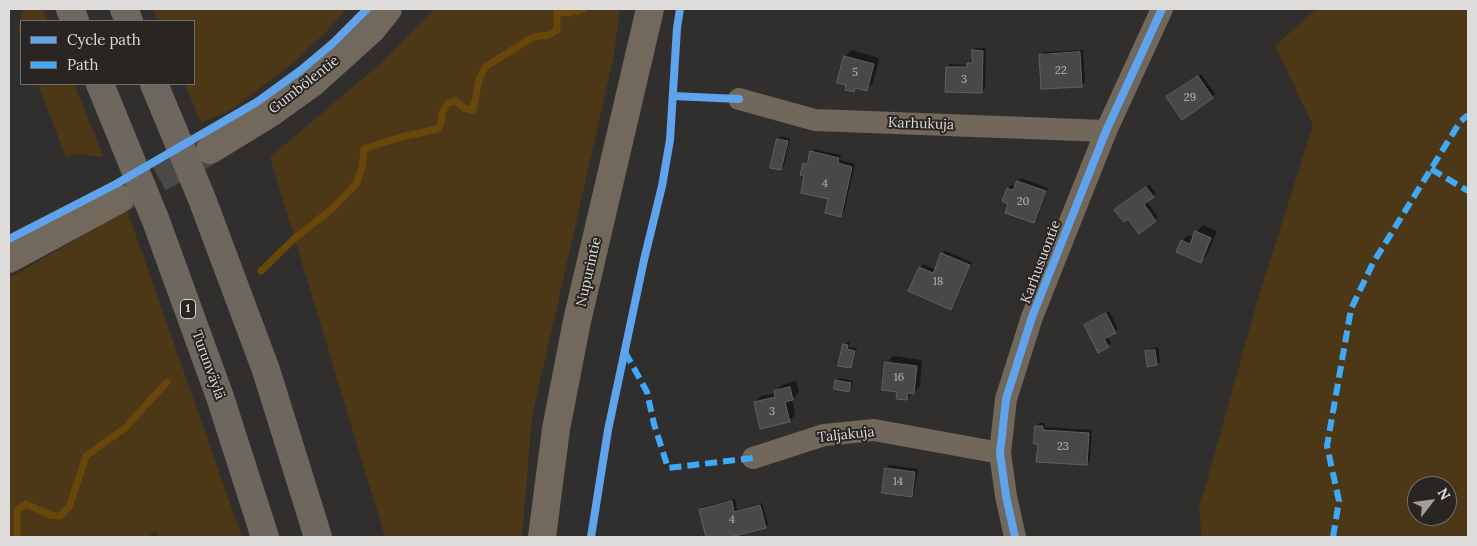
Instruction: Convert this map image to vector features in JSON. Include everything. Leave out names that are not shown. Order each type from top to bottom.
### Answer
[{"type":"highway","name":"Turunväylä","points":[[100,85],[156,221],[220,397],[265,537]]},
{"type":"highway","points":[[154,85],[202,199],[266,370],[318,537]]},
{"type":"main road","name":"Gumbölentie","points":[[210,150],[272,112],[311,84],[372,29],[388,9]]},
{"type":"main road","name":"Nupurintie","points":[[542,537],[556,429],[576,331],[650,9]]},
{"type":"main road","points":[[9,258],[120,199]]},
{"type":"street","name":"Karhusuontie","points":[[1015,537],[1006,496],[1000,453],[1006,399],[1032,318],[1106,131],[1162,9]]},
{"type":"street","name":"Karhukuja","points":[[738,100],[814,120],[1106,131]]},
{"type":"street","name":"Taljakuja","points":[[753,458],[824,435],[874,430],[1000,453]]},
{"type":"shaded area","points":[[23,9],[43,9],[48,20],[20,20]]},
{"type":"shaded area","points":[[153,9],[347,9],[294,62],[231,110],[201,123],[185,85],[195,85],[195,20],[158,20]]},
{"type":"shaded area","points":[[434,9],[620,9],[614,55],[532,417],[522,537],[385,537],[270,157],[380,64]]},
{"type":"shaded area","points":[[1316,9],[1468,9],[1468,537],[1202,537],[1199,509],[1258,299],[1313,125],[1275,46]]},
{"type":"shaded area","points":[[38,85],[74,85],[104,157],[76,154],[66,158]]},
{"type":"shaded area","points":[[127,210],[242,537],[158,537],[155,531],[148,537],[9,537],[9,278]]},
{"type":"building","points":[[972,50],[983,51],[982,93],[945,92],[946,67],[967,67],[967,63],[972,63]]},
{"type":"building","points":[[1080,52],[1082,87],[1041,89],[1039,55]]},
{"type":"building","points":[[844,56],[874,64],[867,91],[855,88],[854,92],[845,90],[846,85],[837,83]]},
{"type":"building","points":[[1198,76],[1213,98],[1182,120],[1166,97]]},
{"type":"building","points":[[777,139],[788,141],[781,170],[770,168]]},
{"type":"building","points":[[810,151],[839,158],[838,163],[852,167],[841,217],[825,213],[828,199],[801,193],[804,176],[800,175],[803,163],[807,164]]},
{"type":"building","points":[[1017,181],[1046,191],[1034,223],[1005,213],[1008,204],[1002,201],[1007,188],[1013,190]]},
{"type":"building","points":[[1146,187],[1154,197],[1144,204],[1156,221],[1139,234],[1128,219],[1124,222],[1114,210]]},
{"type":"building","points":[[1195,231],[1211,238],[1201,263],[1176,252],[1181,240],[1190,244]]},
{"type":"building","points":[[941,253],[970,265],[951,310],[908,291],[919,267],[933,273]]},
{"type":"building","points":[[1106,313],[1116,333],[1104,339],[1109,347],[1098,353],[1084,325]]},
{"type":"building","points":[[843,344],[848,345],[847,349],[855,351],[851,368],[838,366]]},
{"type":"building","points":[[1155,350],[1157,365],[1147,367],[1145,351]]},
{"type":"building","points":[[885,362],[917,366],[914,394],[908,393],[907,400],[896,399],[897,392],[882,390]]},
{"type":"building","points":[[835,380],[851,383],[849,392],[834,389]]},
{"type":"building","points":[[790,387],[793,400],[785,402],[790,422],[760,429],[754,402],[775,397],[774,391]]},
{"type":"building","points":[[1035,426],[1043,426],[1043,430],[1089,433],[1087,465],[1036,462],[1038,444],[1034,444]]},
{"type":"building","points":[[885,468],[915,472],[912,497],[882,493]]},
{"type":"building","points":[[732,501],[734,512],[760,505],[766,528],[730,537],[706,537],[699,510]]},
{"type":"waterway","points":[[261,271],[295,238],[332,209],[357,183],[362,167],[364,149],[401,137],[438,129],[441,124],[442,113],[448,103],[456,101],[464,108],[473,110],[479,80],[485,67],[533,37],[549,35],[557,30],[557,12],[568,13],[583,9]]},
{"type":"waterway","points":[[17,537],[17,510],[26,504],[50,515],[60,516],[69,507],[86,456],[125,428],[167,382]]},
{"type":"tunnel","points":[[122,198],[207,152]]},
{"type":"marked path","points":[[1333,537],[1339,501],[1327,446],[1351,309],[1373,263],[1460,122],[1468,115]]},
{"type":"marked path","points":[[1431,169],[1468,191]]},
{"type":"marked path","points":[[625,352],[647,392],[654,424],[668,468],[753,458]]},
{"type":"cycle path","points":[[9,239],[116,184],[257,102],[301,70],[333,43],[367,9]]},
{"type":"cycle path","points":[[591,537],[608,430],[644,260],[662,186],[670,140],[677,28],[680,9]]},
{"type":"cycle path","points":[[1015,537],[1006,496],[1000,453],[1006,399],[1032,317],[1106,131],[1162,9]]},
{"type":"cycle path","points":[[673,96],[739,99]]}]
